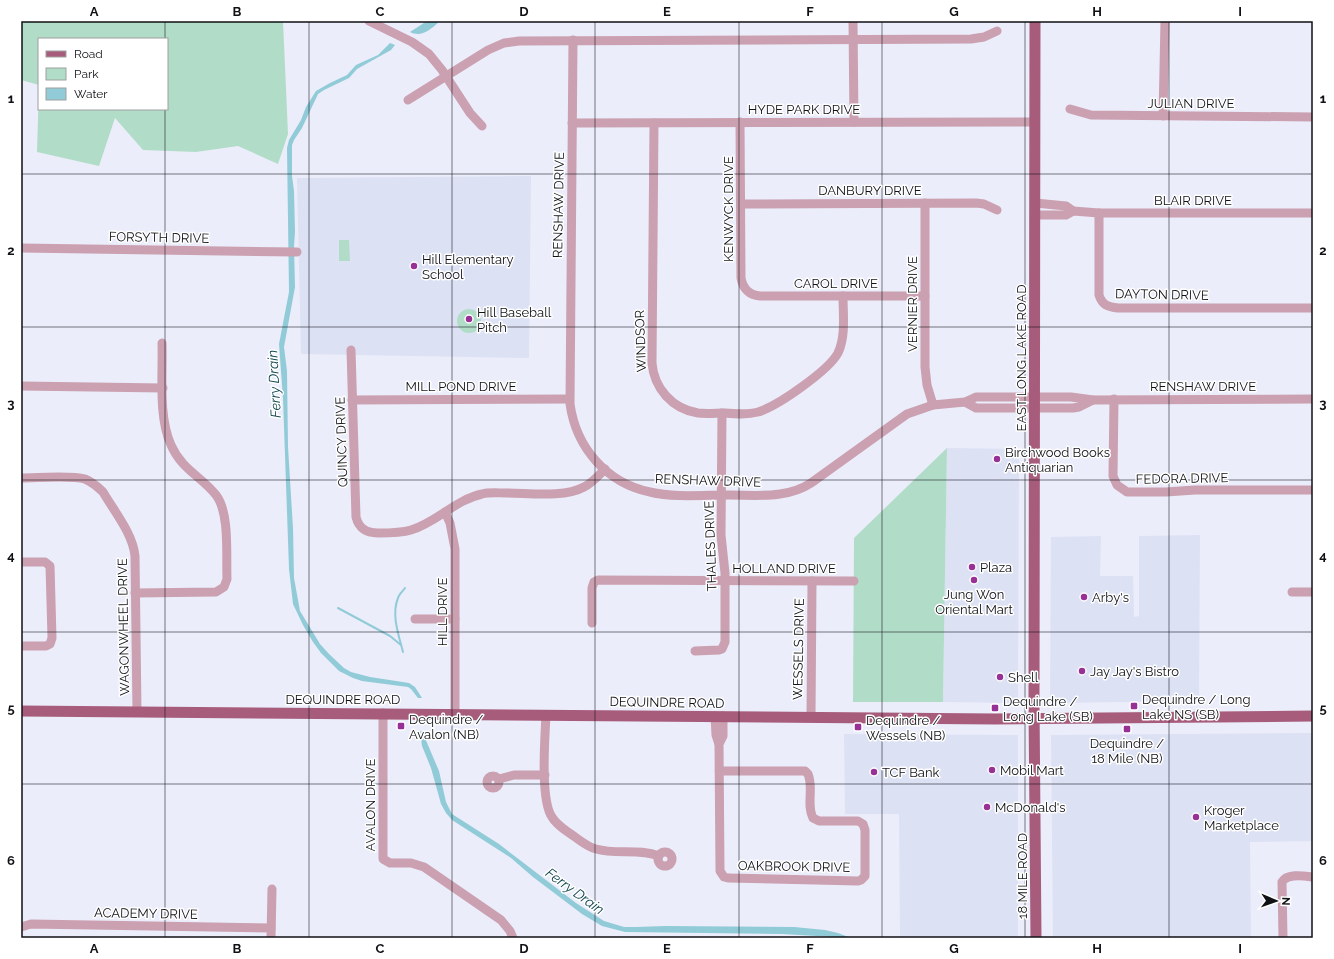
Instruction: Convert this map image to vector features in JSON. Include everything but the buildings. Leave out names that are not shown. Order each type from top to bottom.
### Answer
[{"type":"main road","name":"EAST LONG LAKE ROAD","points":[[1034,719],[1035,21]]},
{"type":"main road","name":"DEQUINDRE ROAD","points":[[21,711],[1034,719],[1313,716]]},
{"type":"main road","name":"18 MILE ROAD","points":[[1034,719],[1036,938]]},
{"type":"street","points":[[369,21],[425,50],[434,59],[470,113],[482,126]]},
{"type":"street","points":[[853,21],[854,122]]},
{"type":"street","points":[[1164,116],[1165,21]]},
{"type":"street","points":[[408,100],[488,50],[504,43],[526,40],[971,39],[984,37],[997,31]]},
{"type":"street","name":"RENSHAW DRIVE","points":[[573,40],[569,399],[572,417],[579,436],[591,455],[604,469],[614,477],[627,484],[650,492],[669,495],[778,495],[791,493],[800,489],[902,417],[933,405],[965,402],[976,397],[1081,397],[1093,400],[1313,399]]},
{"type":"street","name":"JULIAN DRIVE","points":[[1070,110],[1091,115],[1313,117]]},
{"type":"street","name":"KENWYCK DRIVE","points":[[740,122],[741,278],[742,283],[749,293]]},
{"type":"street","name":"HYDE PARK DRIVE","points":[[572,123],[1035,122]]},
{"type":"street","name":"WINDSOR","points":[[654,123],[651,356],[653,374],[662,392],[676,404],[692,412],[748,414],[770,407],[826,367],[834,358],[841,344],[843,325],[843,296]]},
{"type":"street","name":"VERNIER DRIVE","points":[[924,203],[925,366],[927,385],[933,405]]},
{"type":"street","name":"DANBURY DRIVE","points":[[741,204],[976,203],[984,204],[997,210]]},
{"type":"street","name":"BLAIR DRIVE","points":[[1035,203],[1066,206],[1073,212]]},
{"type":"street","name":"BLAIR DRIVE","points":[[1035,215],[1066,215],[1073,212],[1313,213]]},
{"type":"street","name":"DAYTON DRIVE","points":[[1099,213],[1099,295],[1105,306],[1118,308],[1313,308]]},
{"type":"street","name":"FORSYTH DRIVE","points":[[21,248],[293,252]]},
{"type":"street","name":"CAROL DRIVE","points":[[749,293],[760,296],[925,296]]},
{"type":"street","points":[[135,593],[216,592],[222,589],[227,582],[226,524],[223,509],[217,496],[184,466],[174,452],[164,423],[162,343]]},
{"type":"street","name":"QUINCY DRIVE","points":[[351,350],[356,517],[358,523],[364,530],[371,533],[397,532],[411,530],[421,526],[445,512]]},
{"type":"street","points":[[21,386],[163,388]]},
{"type":"street","name":"MILL POND DRIVE","points":[[352,400],[569,399]]},
{"type":"street","name":"FEDORA DRIVE","points":[[1114,399],[1113,476],[1117,485],[1125,491],[1166,492],[1195,490],[1313,490]]},
{"type":"street","name":"RENSHAW DRIVE","points":[[965,402],[976,408],[1073,408],[1079,407],[1093,400]]},
{"type":"street","name":"THALES DRIVE","points":[[695,651],[719,650],[724,646],[725,567],[721,541],[722,414]]},
{"type":"street","points":[[445,512],[469,498],[484,494],[553,494],[571,492],[587,485],[604,469]]},
{"type":"street","name":"WAGONWHEEL DRIVE","points":[[21,478],[80,478],[98,486],[132,542],[135,556],[137,712]]},
{"type":"street","name":"HILL DRIVE","points":[[445,512],[450,523],[455,549],[455,714]]},
{"type":"street","points":[[21,562],[43,562],[49,564],[51,570],[52,638],[50,644],[44,646],[21,646]]},
{"type":"street","name":"HOLLAND DRIVE","points":[[592,623],[592,588],[594,582],[602,579],[854,581]]},
{"type":"street","name":"WESSELS DRIVE","points":[[811,717],[812,581]]},
{"type":"street","points":[[1292,592],[1313,592]]},
{"type":"street","points":[[415,619],[455,619]]},
{"type":"street","name":"AVALON DRIVE","points":[[383,714],[383,859],[390,863],[411,863],[424,867],[501,920],[510,931],[513,938]]},
{"type":"street","points":[[546,715],[545,797],[548,811],[555,822],[585,844],[596,849],[607,851],[642,852],[659,856]]},
{"type":"street","points":[[719,716],[716,735],[719,744],[719,771]]},
{"type":"street","name":"OAKBROOK DRIVE","points":[[719,771],[805,771],[808,774],[810,781],[811,811],[813,818],[819,821],[858,821],[863,824],[865,830],[866,873],[863,878],[858,881],[724,877],[720,871],[719,771]]},
{"type":"street","points":[[499,780],[514,775],[545,775]]},
{"type":"street","points":[[1283,938],[1282,882],[1289,876],[1313,876]]},
{"type":"street","points":[[271,933],[272,889]]},
{"type":"street","name":"ACADEMY DRIVE","points":[[21,926],[31,924],[271,933]]},
{"type":"shaded area","name":"Hill Elementary School","points":[[531,176],[529,358],[301,354],[297,178]]},
{"type":"shaded area","points":[[947,448],[1019,449],[1018,703],[943,702]]},
{"type":"shaded area","points":[[1200,535],[1199,701],[1050,703],[1051,537],[1101,536],[1100,576],[1133,576],[1134,617],[1139,616],[1139,536]]},
{"type":"shaded area","points":[[1313,733],[1313,841],[1250,842],[1251,938],[1053,938],[1051,735]]},
{"type":"shaded area","points":[[844,734],[1018,735],[1018,938],[900,938],[899,814],[845,814]]},
{"type":"green space","points":[[21,21],[283,21],[288,134],[278,164],[238,146],[196,152],[143,150],[115,118],[99,166],[37,152],[38,110],[168,110],[168,38],[38,38],[38,85],[21,80]]},
{"type":"green space","points":[[339,240],[349,240],[350,261],[339,261]]},
{"type":"green space","name":"Hill Baseball Pitch","points":[[464,309],[474,309],[481,316],[481,326],[474,333],[464,333],[457,326],[457,316]]},
{"type":"green space","points":[[947,448],[943,702],[853,702],[854,538]]},
{"type":"water","points":[[427,21],[440,21],[426,32],[414,34],[410,32]]},
{"type":"water","name":"Ferry Drain","points":[[390,43],[395,45],[391,50],[357,69],[349,78],[318,94],[292,145],[295,287],[284,347],[287,371],[288,447],[293,528],[294,578],[300,611],[320,644],[329,654],[344,668],[351,672],[370,677],[409,683],[415,687],[422,698],[418,698],[408,687],[362,681],[339,671],[321,653],[303,625],[293,604],[289,569],[283,398],[279,344],[289,292],[287,148],[289,140],[316,91],[347,75],[356,65],[378,55]]},
{"type":"water","name":"Ferry Drain","points":[[420,731],[424,732],[425,738],[439,771],[446,802],[452,814],[499,844],[576,903],[604,921],[624,927],[794,927],[825,930],[851,938],[782,934],[625,932],[602,926],[582,914],[533,877],[511,858],[452,820],[441,804],[431,768],[422,746]]},
{"type":"waterway","points":[[403,652],[396,625],[395,611],[400,594],[405,588]]},
{"type":"waterway","points":[[338,608],[390,636],[401,645]]},
{"type":"place","name":"Hill Elementary School","points":[[414,266]]},
{"type":"place","name":"Hill Baseball Pitch","points":[[469,319]]},
{"type":"place","name":"Birchwood Books Antiquarian","points":[[997,459]]},
{"type":"place","name":"Plaza","points":[[972,567]]},
{"type":"place","name":"Jung Won Oriental Mart","points":[[974,580]]},
{"type":"place","name":"Arby's","points":[[1084,597]]},
{"type":"place","name":"Jay Jay's Bistro","points":[[1082,671]]},
{"type":"place","name":"Shell","points":[[1000,677]]},
{"type":"place","name":"Dequindre / Long Lake NS (SB)","points":[[1134,706]]},
{"type":"place","name":"Dequindre / Long Lake (SB)","points":[[995,708]]},
{"type":"place","name":"Dequindre / Avalon (NB)","points":[[401,726]]},
{"type":"place","name":"Dequindre / Wessels (NB)","points":[[858,727]]},
{"type":"place","name":"Dequindre / 18 Mile (NB)","points":[[1127,729]]},
{"type":"place","name":"Mobil Mart","points":[[992,770]]},
{"type":"place","name":"TCF Bank","points":[[874,772]]},
{"type":"place","name":"McDonald's","points":[[987,807]]},
{"type":"place","name":"Kroger Marketplace","points":[[1196,817]]}]
